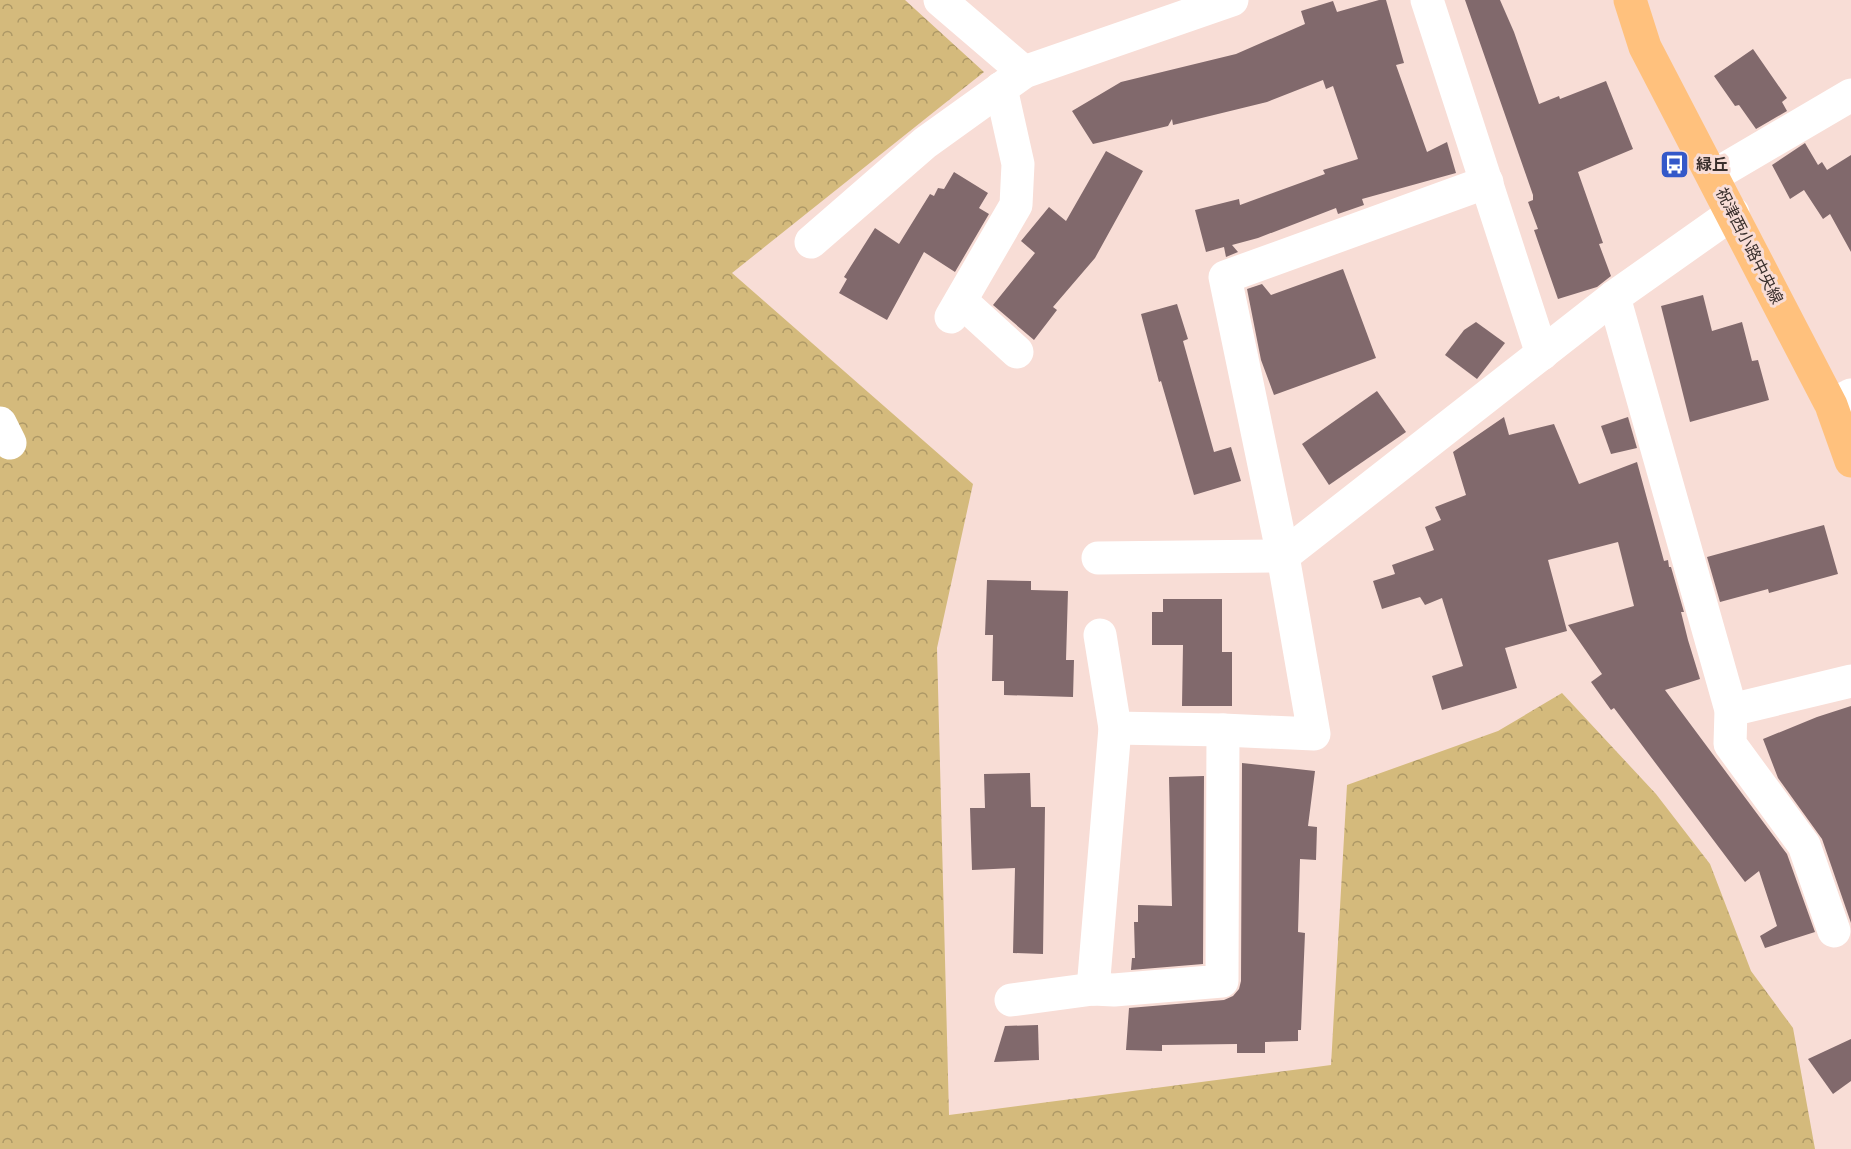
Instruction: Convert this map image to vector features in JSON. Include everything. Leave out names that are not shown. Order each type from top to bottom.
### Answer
[{"type":"main road","name":"祝津西小路中央線","points":[[1630,0],[1645,46],[1713,176],[1841,400],[1851,461]]},
{"type":"street","points":[[940,0],[1012,80],[1018,164],[1016,205],[956,309],[1017,352]]},
{"type":"street","points":[[811,242],[925,143],[1012,80],[1232,0]]},
{"type":"street","points":[[1427,0],[1542,354]]},
{"type":"street","points":[[1713,176],[1851,95]]},
{"type":"street","points":[[1115,728],[1223,729],[1314,734],[1283,556],[1225,277],[1487,182]]},
{"type":"street","points":[[1098,558],[1283,556],[1614,297],[1733,213]]},
{"type":"street","points":[[1614,297],[1731,710],[1730,744],[1804,845],[1834,932]]},
{"type":"street","points":[[1093,989],[1115,728],[1100,635]]},
{"type":"street","points":[[1731,710],[1851,681]]},
{"type":"street","points":[[1011,1000],[1093,989],[1114,990],[1222,981],[1223,729]]},
{"type":"green space","points":[[0,0],[905,0],[984,72],[732,273],[973,484],[937,648],[949,1115],[1331,1065],[1347,785],[1498,731],[1562,693],[1656,794],[1710,864],[1751,971],[1793,1028],[1815,1149],[0,1149]]},
{"type":"building","points":[[1386,0],[1404,63],[1396,65],[1427,152],[1447,142],[1456,173],[1362,199],[1364,205],[1338,214],[1336,208],[1258,238],[1232,245],[1238,252],[1226,257],[1224,247],[1206,252],[1195,210],[1239,199],[1240,205],[1325,174],[1323,170],[1358,159],[1333,86],[1326,89],[1323,80],[1267,102],[1173,125],[1172,119],[1168,126],[1093,144],[1072,111],[1121,82],[1236,54],[1305,24],[1301,11],[1333,1],[1337,12]]},
{"type":"building","points":[[1465,0],[1500,0],[1514,32],[1539,104],[1559,96],[1560,99],[1606,81],[1633,149],[1578,172],[1603,243],[1599,244],[1611,276],[1597,287],[1558,299],[1534,230],[1538,229],[1528,202],[1533,200],[1533,195]]},
{"type":"building","points":[[1753,49],[1787,98],[1782,102],[1787,111],[1756,129],[1739,105],[1735,106],[1714,76]]},
{"type":"building","points":[[1805,143],[1818,165],[1822,162],[1827,170],[1851,155],[1851,252],[1830,214],[1823,219],[1804,190],[1790,199],[1772,165]]},
{"type":"building","points":[[1106,151],[1143,171],[1095,258],[1053,307],[1057,310],[1034,340],[993,305],[1035,253],[1021,241],[1049,207],[1066,221]]},
{"type":"building","points":[[954,172],[988,193],[979,208],[989,214],[955,272],[924,252],[887,320],[839,293],[847,279],[844,277],[875,228],[899,244],[930,194],[934,196],[938,188],[944,189]]},
{"type":"building","points":[[1343,269],[1376,358],[1274,395],[1261,360],[1247,289],[1262,284],[1271,295]]},
{"type":"building","points":[[1703,295],[1712,331],[1742,322],[1752,361],[1758,360],[1769,400],[1690,422],[1661,306]]},
{"type":"building","points":[[1177,304],[1188,339],[1183,341],[1214,452],[1231,447],[1241,481],[1194,495],[1161,381],[1159,382],[1141,314]]},
{"type":"building","points":[[1476,322],[1505,343],[1477,379],[1445,355],[1464,330]]},
{"type":"building","points":[[1377,391],[1406,432],[1329,485],[1302,444]]},
{"type":"building","points":[[1504,417],[1509,435],[1554,424],[1579,484],[1637,462],[1664,561],[1668,560],[1669,567],[1671,567],[1684,612],[1681,612],[1688,640],[1700,679],[1665,690],[1787,854],[1815,932],[1765,948],[1760,936],[1777,926],[1759,871],[1745,882],[1614,708],[1611,710],[1591,682],[1602,674],[1568,625],[1634,606],[1618,542],[1548,560],[1567,631],[1505,648],[1517,688],[1442,710],[1432,676],[1463,666],[1442,598],[1425,605],[1420,597],[1382,609],[1373,581],[1395,574],[1392,565],[1434,550],[1425,527],[1441,520],[1435,507],[1466,495],[1453,452]]},
{"type":"building","points":[[1628,417],[1637,448],[1611,454],[1601,426]]},
{"type":"building","points":[[1824,525],[1838,574],[1769,593],[1768,589],[1720,602],[1707,557]]},
{"type":"building","points":[[987,580],[1031,581],[1031,590],[1068,591],[1066,660],[1074,660],[1073,697],[1004,695],[1004,681],[992,681],[993,635],[985,635]]},
{"type":"building","points":[[1163,599],[1222,599],[1222,652],[1232,652],[1232,706],[1182,706],[1183,645],[1152,645],[1152,612],[1163,612]]},
{"type":"building","points":[[1851,706],[1851,923],[1822,839],[1778,778],[1763,739]]},
{"type":"building","points":[[1242,763],[1315,771],[1308,826],[1317,827],[1316,860],[1300,859],[1298,932],[1305,933],[1301,1030],[1298,1030],[1298,1041],[1265,1042],[1265,1053],[1237,1053],[1237,1044],[1162,1045],[1162,1051],[1126,1050],[1129,1008],[1224,1000],[1233,996],[1239,989],[1241,981]]},
{"type":"building","points":[[1030,773],[1031,807],[1045,807],[1043,954],[1013,953],[1015,868],[972,870],[970,808],[985,808],[984,774]]},
{"type":"building","points":[[1204,776],[1203,964],[1131,970],[1132,958],[1135,958],[1134,922],[1138,922],[1138,905],[1172,906],[1169,777]]},
{"type":"building","points":[[1038,1025],[1039,1060],[994,1062],[1005,1026]]},
{"type":"building","points":[[1851,1039],[1851,1081],[1833,1094],[1808,1059]]},
{"type":"place","name":"緑丘","points":[[1675,165]]}]
